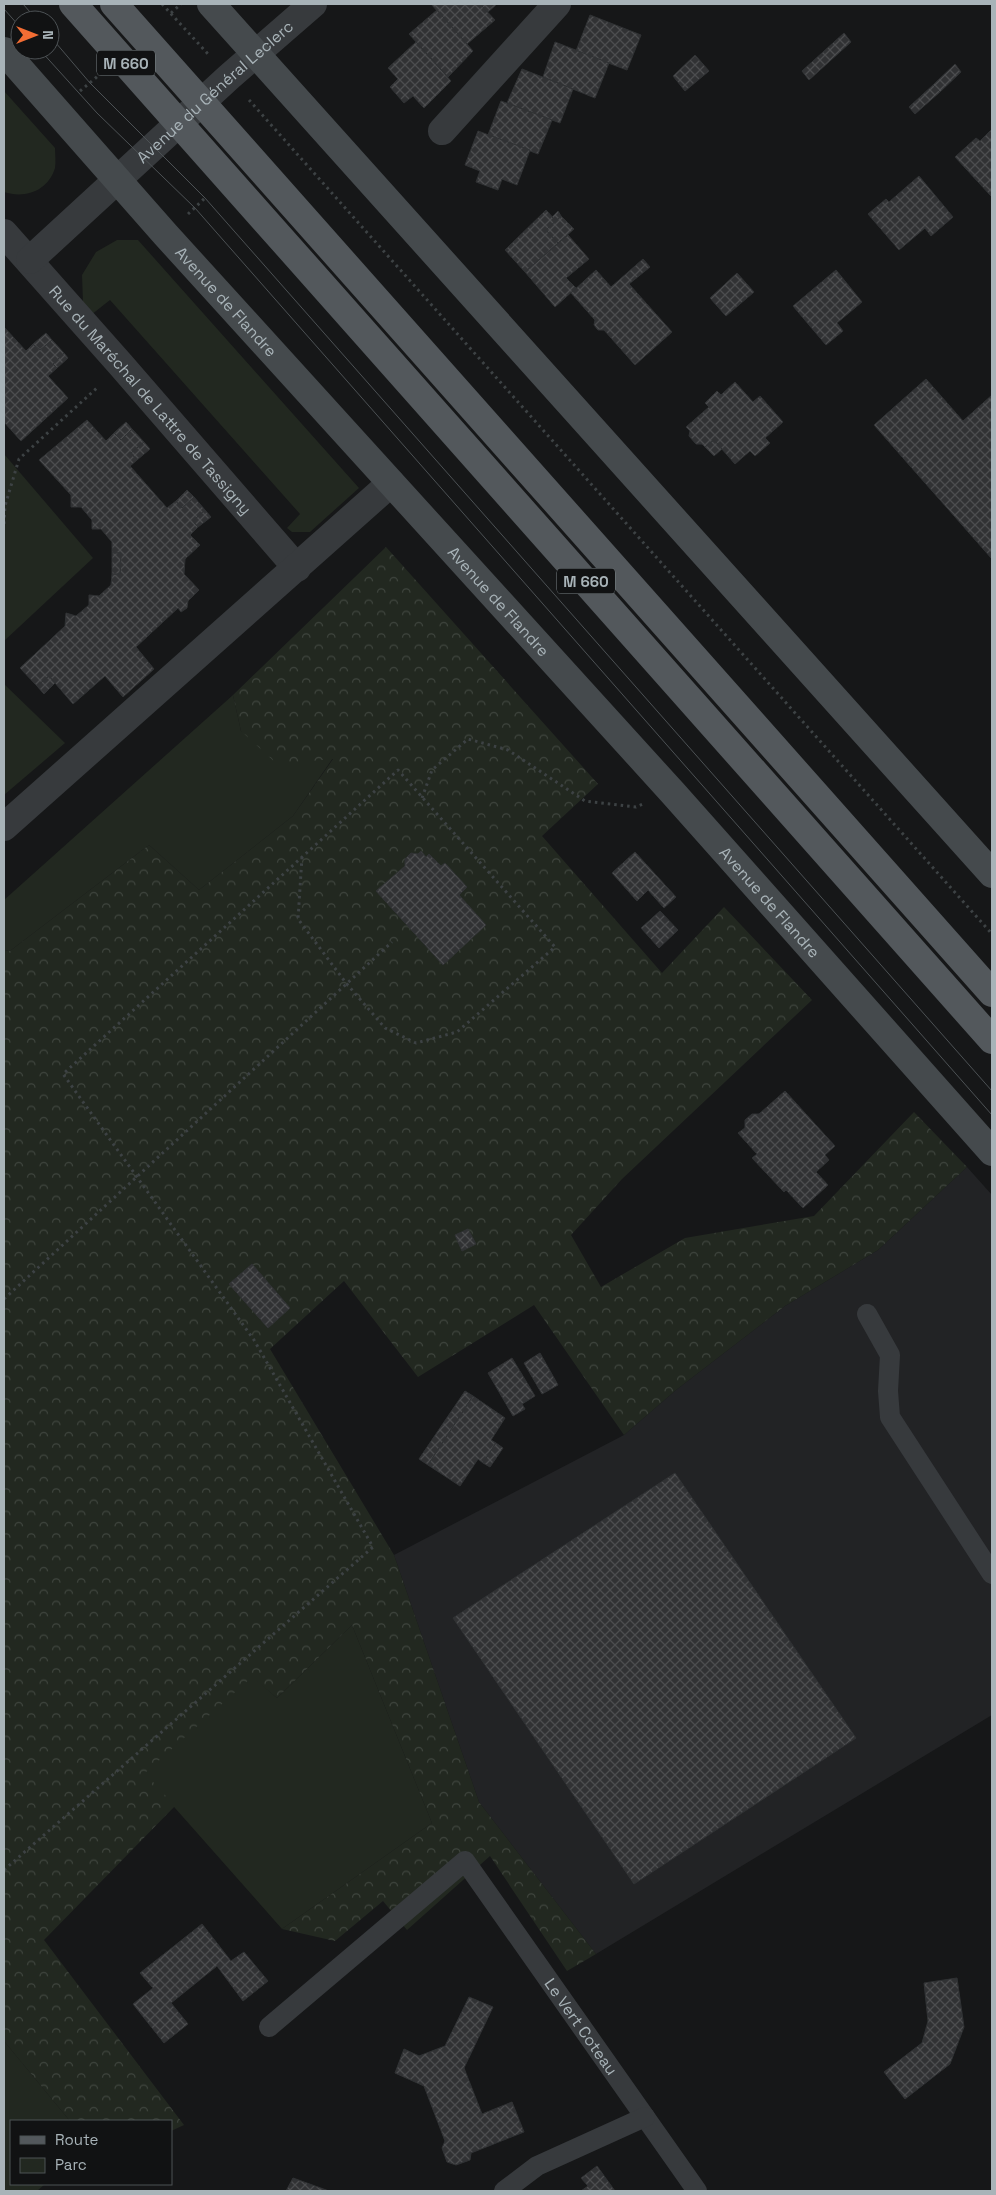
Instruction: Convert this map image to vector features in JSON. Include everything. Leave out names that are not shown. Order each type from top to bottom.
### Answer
[{"type":"main road","name":"M 660","points":[[73,4],[992,1040]]},
{"type":"main road","name":"M 660","points":[[114,4],[992,993]]},
{"type":"street","points":[[211,4],[992,874]]},
{"type":"street","name":"Avenue du Général Leclerc","points":[[30,260],[118,180],[178,122],[313,4]]},
{"type":"street","points":[[442,130],[557,4]]},
{"type":"street","name":"Avenue de Flandre","points":[[4,51],[391,483],[673,793],[992,1152]]},
{"type":"street","name":"Rue du Maréchal de Lattre de Tassigny","points":[[4,233],[122,365],[297,568]]},
{"type":"street","points":[[4,826],[391,483]]},
{"type":"lane","points":[[867,1314],[890,1356],[888,1391],[890,1417],[992,1574]]},
{"type":"lane","name":"Le Vert Coteau","points":[[269,2027],[465,1862],[697,2191]]},
{"type":"lane","points":[[504,2191],[537,2166],[645,2117]]},
{"type":"path","points":[[162,4],[992,934]]},
{"type":"path","points":[[4,524],[6,506],[19,459],[122,365]]},
{"type":"path","points":[[422,798],[432,770],[468,739],[508,750],[585,801],[636,807],[673,793]]},
{"type":"path","points":[[4,1870],[373,1547],[254,1340],[64,1074],[302,857],[398,770],[555,948],[457,1032],[416,1043],[385,1028],[346,983],[298,919],[302,857]]},
{"type":"path","points":[[4,1299],[392,942]]},
{"type":"shaded area","points":[[967,1167],[992,1195],[992,1715],[596,1954],[479,1802],[394,1555],[624,1435],[676,1390],[785,1306],[878,1250]]},
{"type":"green space","points":[[4,91],[55,148],[55,168],[52,176],[41,188],[28,194],[4,192]]},
{"type":"green space","points":[[117,240],[138,240],[359,488],[310,532],[292,532],[287,528],[300,514],[110,300],[91,315],[83,303],[82,275],[96,252]]},
{"type":"green space","points":[[4,454],[93,558],[4,641]]},
{"type":"green space","points":[[386,547],[598,784],[542,836],[662,973],[724,907],[812,1000],[622,1179],[571,1235],[601,1287],[685,1238],[814,1216],[914,1112],[967,1167],[878,1250],[785,1306],[676,1390],[624,1435],[534,1305],[418,1377],[344,1281],[270,1349],[394,1555],[479,1802],[596,1954],[567,1971],[490,1856],[407,1930],[383,1901],[335,1941],[282,1929],[432,1823],[352,1625],[277,1698],[252,1677],[145,1773],[175,1806],[44,1940],[184,2125],[172,2131],[172,2120],[69,2120],[4,2041],[4,950],[10,951],[149,845],[199,890],[293,816],[333,759],[277,764],[241,731],[233,695]]},
{"type":"green space","points":[[4,684],[65,743],[4,795]]},
{"type":"green space","points":[[233,695],[241,731],[333,758],[293,816],[199,890],[149,845],[10,951],[4,950],[4,900]]},
{"type":"green space","points":[[352,1625],[432,1823],[282,1929],[144,1773],[252,1676],[277,1698]]},
{"type":"green space","points":[[4,2041],[69,2120],[10,2120],[10,2185],[44,2185],[37,2191],[4,2191]]},
{"type":"building","points":[[431,4],[480,4],[495,20],[467,44]]},
{"type":"building","points":[[480,4],[497,4],[488,12]]},
{"type":"building","points":[[437,10],[473,51],[448,77],[409,34]]},
{"type":"building","points":[[590,15],[641,35],[627,70],[576,51]]},
{"type":"building","points":[[844,33],[851,42],[809,80],[802,71]]},
{"type":"building","points":[[416,42],[451,81],[424,108],[413,96],[404,103],[390,87],[398,79],[388,68]]},
{"type":"building","points":[[555,42],[609,63],[595,98],[543,77]]},
{"type":"building","points":[[695,55],[709,71],[685,91],[673,76]]},
{"type":"building","points":[[955,64],[961,72],[940,92],[933,85]]},
{"type":"building","points":[[522,69],[573,89],[560,123],[507,103]]},
{"type":"building","points":[[933,85],[940,92],[915,114],[909,107]]},
{"type":"building","points":[[501,101],[552,120],[538,154],[488,135]]},
{"type":"building","points":[[992,129],[991,196],[955,157],[976,138],[980,141]]},
{"type":"building","points":[[478,131],[530,150],[517,185],[502,179],[498,190],[476,182],[480,171],[465,165]]},
{"type":"building","points":[[919,176],[953,217],[931,236],[925,228],[899,250],[868,214],[886,199],[889,202]]},
{"type":"building","points":[[546,210],[556,221],[546,230],[558,243],[525,272],[505,250]]},
{"type":"building","points":[[558,211],[561,216],[556,221],[552,217]]},
{"type":"building","points":[[561,216],[574,229],[558,243],[546,230]]},
{"type":"building","points":[[568,235],[589,259],[566,278],[576,288],[555,307],[525,272]]},
{"type":"building","points":[[643,259],[650,267],[629,284],[672,332],[635,365],[604,330],[598,330],[594,325],[595,320],[571,293],[596,270],[611,287]]},
{"type":"building","points":[[836,270],[862,302],[837,323],[843,331],[826,345],[793,306]]},
{"type":"building","points":[[737,273],[754,292],[726,316],[710,298]]},
{"type":"building","points":[[4,327],[26,351],[33,344],[40,350],[52,340],[64,353],[53,364],[57,368],[48,376],[68,398],[21,441],[4,422]]},
{"type":"building","points":[[46,333],[52,340],[40,350],[33,344]]},
{"type":"building","points":[[64,353],[68,358],[57,368],[53,364]]},
{"type":"building","points":[[926,379],[963,421],[992,395],[992,559],[874,425]]},
{"type":"building","points":[[735,382],[753,402],[760,396],[783,422],[765,438],[770,443],[755,456],[750,451],[735,464],[714,440],[705,447],[702,444],[696,444],[689,436],[690,431],[686,427],[709,407],[705,403],[717,391],[721,395]]},
{"type":"building","points":[[87,420],[106,441],[114,433],[121,440],[132,429],[144,442],[131,453],[137,460],[130,466],[167,508],[176,501],[182,508],[194,497],[205,510],[193,521],[198,527],[190,535],[200,545],[185,559],[184,574],[199,590],[188,601],[187,608],[181,612],[178,608],[136,647],[154,669],[123,697],[105,676],[73,704],[49,676],[37,686],[20,668],[65,626],[66,613],[76,616],[89,605],[89,595],[99,596],[111,585],[112,574],[120,574],[121,553],[112,553],[112,542],[101,529],[92,529],[92,520],[81,507],[71,507],[71,495],[39,460]]},
{"type":"building","points":[[126,422],[132,429],[121,440],[114,433]]},
{"type":"building","points":[[714,440],[722,449],[714,456],[705,447]]},
{"type":"building","points":[[144,442],[150,449],[137,460],[131,453]]},
{"type":"building","points":[[187,490],[194,497],[182,508],[176,501]]},
{"type":"building","points":[[205,510],[211,517],[198,527],[193,521]]},
{"type":"building","points":[[112,553],[121,553],[120,574],[112,574]]},
{"type":"building","points":[[49,676],[55,683],[44,694],[37,686]]},
{"type":"building","points":[[421,851],[426,857],[429,854],[441,866],[445,863],[467,887],[459,895],[486,925],[443,965],[376,891],[405,866],[405,859],[411,853],[418,854]]},
{"type":"building","points":[[635,852],[676,897],[664,908],[648,890],[637,901],[612,873]]},
{"type":"building","points":[[660,911],[678,930],[659,948],[641,928]]},
{"type":"building","points":[[785,1091],[835,1146],[825,1155],[829,1160],[816,1172],[828,1185],[803,1208],[786,1190],[784,1192],[752,1158],[757,1154],[738,1133],[745,1128],[745,1120],[752,1114],[759,1114]]},
{"type":"building","points":[[468,1229],[476,1244],[462,1251],[455,1235]]},
{"type":"building","points":[[252,1264],[290,1308],[268,1328],[229,1284]]},
{"type":"building","points":[[540,1353],[558,1385],[542,1394],[524,1363]]},
{"type":"building","points":[[512,1358],[535,1396],[522,1404],[525,1409],[513,1416],[488,1373]]},
{"type":"building","points":[[465,1391],[473,1396],[428,1465],[419,1459]]},
{"type":"building","points":[[473,1396],[505,1418],[491,1440],[496,1443],[483,1463],[478,1459],[460,1486],[428,1465]]},
{"type":"building","points":[[496,1443],[503,1448],[490,1467],[483,1463]]},
{"type":"building","points":[[675,1473],[856,1738],[634,1884],[453,1618]]},
{"type":"building","points":[[202,1924],[231,1961],[244,1952],[268,1981],[243,2001],[217,1966],[171,2003],[188,2024],[164,2043],[133,2004],[153,1988],[140,1973]]},
{"type":"building","points":[[957,1978],[964,2027],[950,2064],[905,2099],[884,2072],[922,2043],[928,2021],[924,1983]]},
{"type":"building","points":[[469,1997],[493,2007],[464,2068],[482,2114],[512,2102],[524,2132],[471,2153],[470,2160],[456,2165],[447,2162],[442,2148],[445,2141],[424,2086],[395,2073],[404,2049],[419,2056],[445,2046]]},
{"type":"building","points":[[597,2166],[615,2191],[581,2191],[588,2186],[581,2178]]},
{"type":"building","points":[[293,2178],[329,2191],[286,2191]]},
{"type":"tram line","points":[[23,4],[28,10]]},
{"type":"tram line","points":[[4,9],[10,16]]},
{"type":"tram line","points":[[60,48],[90,83],[205,198],[992,1091]]},
{"type":"tram line","points":[[49,60],[97,113],[195,208],[992,1115]]}]
